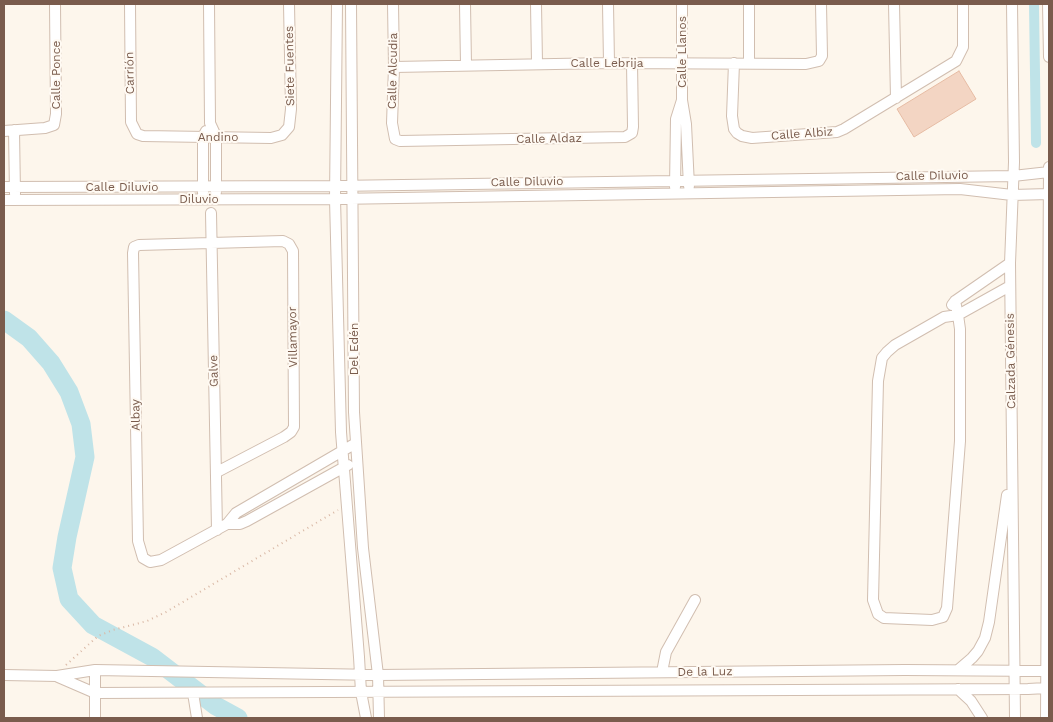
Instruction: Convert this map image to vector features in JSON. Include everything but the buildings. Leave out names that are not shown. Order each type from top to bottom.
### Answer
[{"type":"street","name":"Calle Ponce","points":[[9,131],[45,128],[54,124],[56,114],[55,4]]},
{"type":"street","name":"Carrión","points":[[130,4],[131,122],[134,131],[143,136]]},
{"type":"street","points":[[203,198],[204,137],[210,123],[209,4]]},
{"type":"street","name":"Siete Fuentes","points":[[289,4],[291,109],[289,127]]},
{"type":"street","name":"Del Edén","points":[[337,4],[335,199],[343,451],[360,692],[366,718]]},
{"type":"street","name":"Del Edén","points":[[352,4],[354,412],[363,548],[378,675],[379,718]]},
{"type":"street","name":"Calle Alcudia","points":[[393,4],[394,67],[392,124],[395,139]]},
{"type":"street","points":[[465,4],[466,65]]},
{"type":"street","points":[[536,4],[536,63]]},
{"type":"street","points":[[608,4],[609,62]]},
{"type":"street","name":"Calle Llanos","points":[[682,4],[682,100]]},
{"type":"street","points":[[749,4],[750,63]]},
{"type":"street","name":"Calle Lebrija","points":[[394,67],[609,62],[806,64],[819,61],[822,56],[821,4]]},
{"type":"street","points":[[894,4],[896,98]]},
{"type":"street","name":"Calle Albiz","points":[[734,63],[733,122],[737,133],[746,138],[837,132],[956,61],[961,53],[964,38],[963,4]]},
{"type":"street","name":"Calzada Génesis","points":[[1012,4],[1013,176],[1010,286],[1015,718]]},
{"type":"street","points":[[1048,4],[1049,57]]},
{"type":"street","name":"Calle Aldaz","points":[[395,139],[406,142],[625,137],[632,133],[633,127],[632,63]]},
{"type":"street","points":[[682,100],[686,124],[689,195]]},
{"type":"street","points":[[675,195],[676,119],[682,100]]},
{"type":"street","points":[[210,123],[216,136],[216,198]]},
{"type":"street","name":"Andino","points":[[143,136],[271,138],[282,134],[289,127]]},
{"type":"street","points":[[9,131],[16,200]]},
{"type":"street","points":[[1046,718],[1048,708],[1049,170]]},
{"type":"street","name":"Calle Diluvio","points":[[4,188],[335,186],[1013,176],[1049,170]]},
{"type":"street","name":"Diluvio","points":[[4,200],[689,195],[960,189],[1012,195]]},
{"type":"street","points":[[1012,195],[1049,194]]},
{"type":"street","name":"Galve","points":[[211,213],[208,243],[217,472],[222,527]]},
{"type":"street","name":"Villamayor","points":[[208,243],[283,241],[289,244],[293,250],[294,427],[284,437],[217,472]]},
{"type":"street","name":"Albay","points":[[208,243],[139,245],[134,247],[138,531],[140,551],[143,558],[146,561],[154,562],[161,560],[222,527],[236,513],[356,443]]},
{"type":"street","points":[[955,301],[960,344],[960,441],[948,608],[943,617],[932,620],[884,618],[878,614],[873,600],[879,368],[886,352],[944,316],[955,301],[1010,262]]},
{"type":"street","points":[[944,316],[958,315],[1010,286]]},
{"type":"street","name":"Albay","points":[[222,527],[247,521],[357,460]]},
{"type":"street","points":[[958,670],[978,651],[985,638],[1012,466]]},
{"type":"street","points":[[662,672],[666,652],[695,600]]},
{"type":"street","points":[[95,670],[95,718]]},
{"type":"street","name":"De la Luz","points":[[57,676],[95,670],[360,675],[958,670],[1048,671]]},
{"type":"street","points":[[4,675],[57,676],[95,693]]},
{"type":"street","name":"De la Luz","points":[[95,693],[1048,687]]},
{"type":"street","points":[[958,689],[971,701],[982,718]]},
{"type":"street","points":[[193,693],[197,718]]},
{"type":"path","points":[[57,676],[70,660],[98,636],[147,621],[166,612],[347,506]]},
{"type":"waterway","points":[[1034,4],[1036,143]]},
{"type":"waterway","points":[[4,320],[29,338],[51,363],[69,392],[81,424],[85,457],[62,568],[69,599],[93,625],[152,657],[216,706],[238,718]]}]
